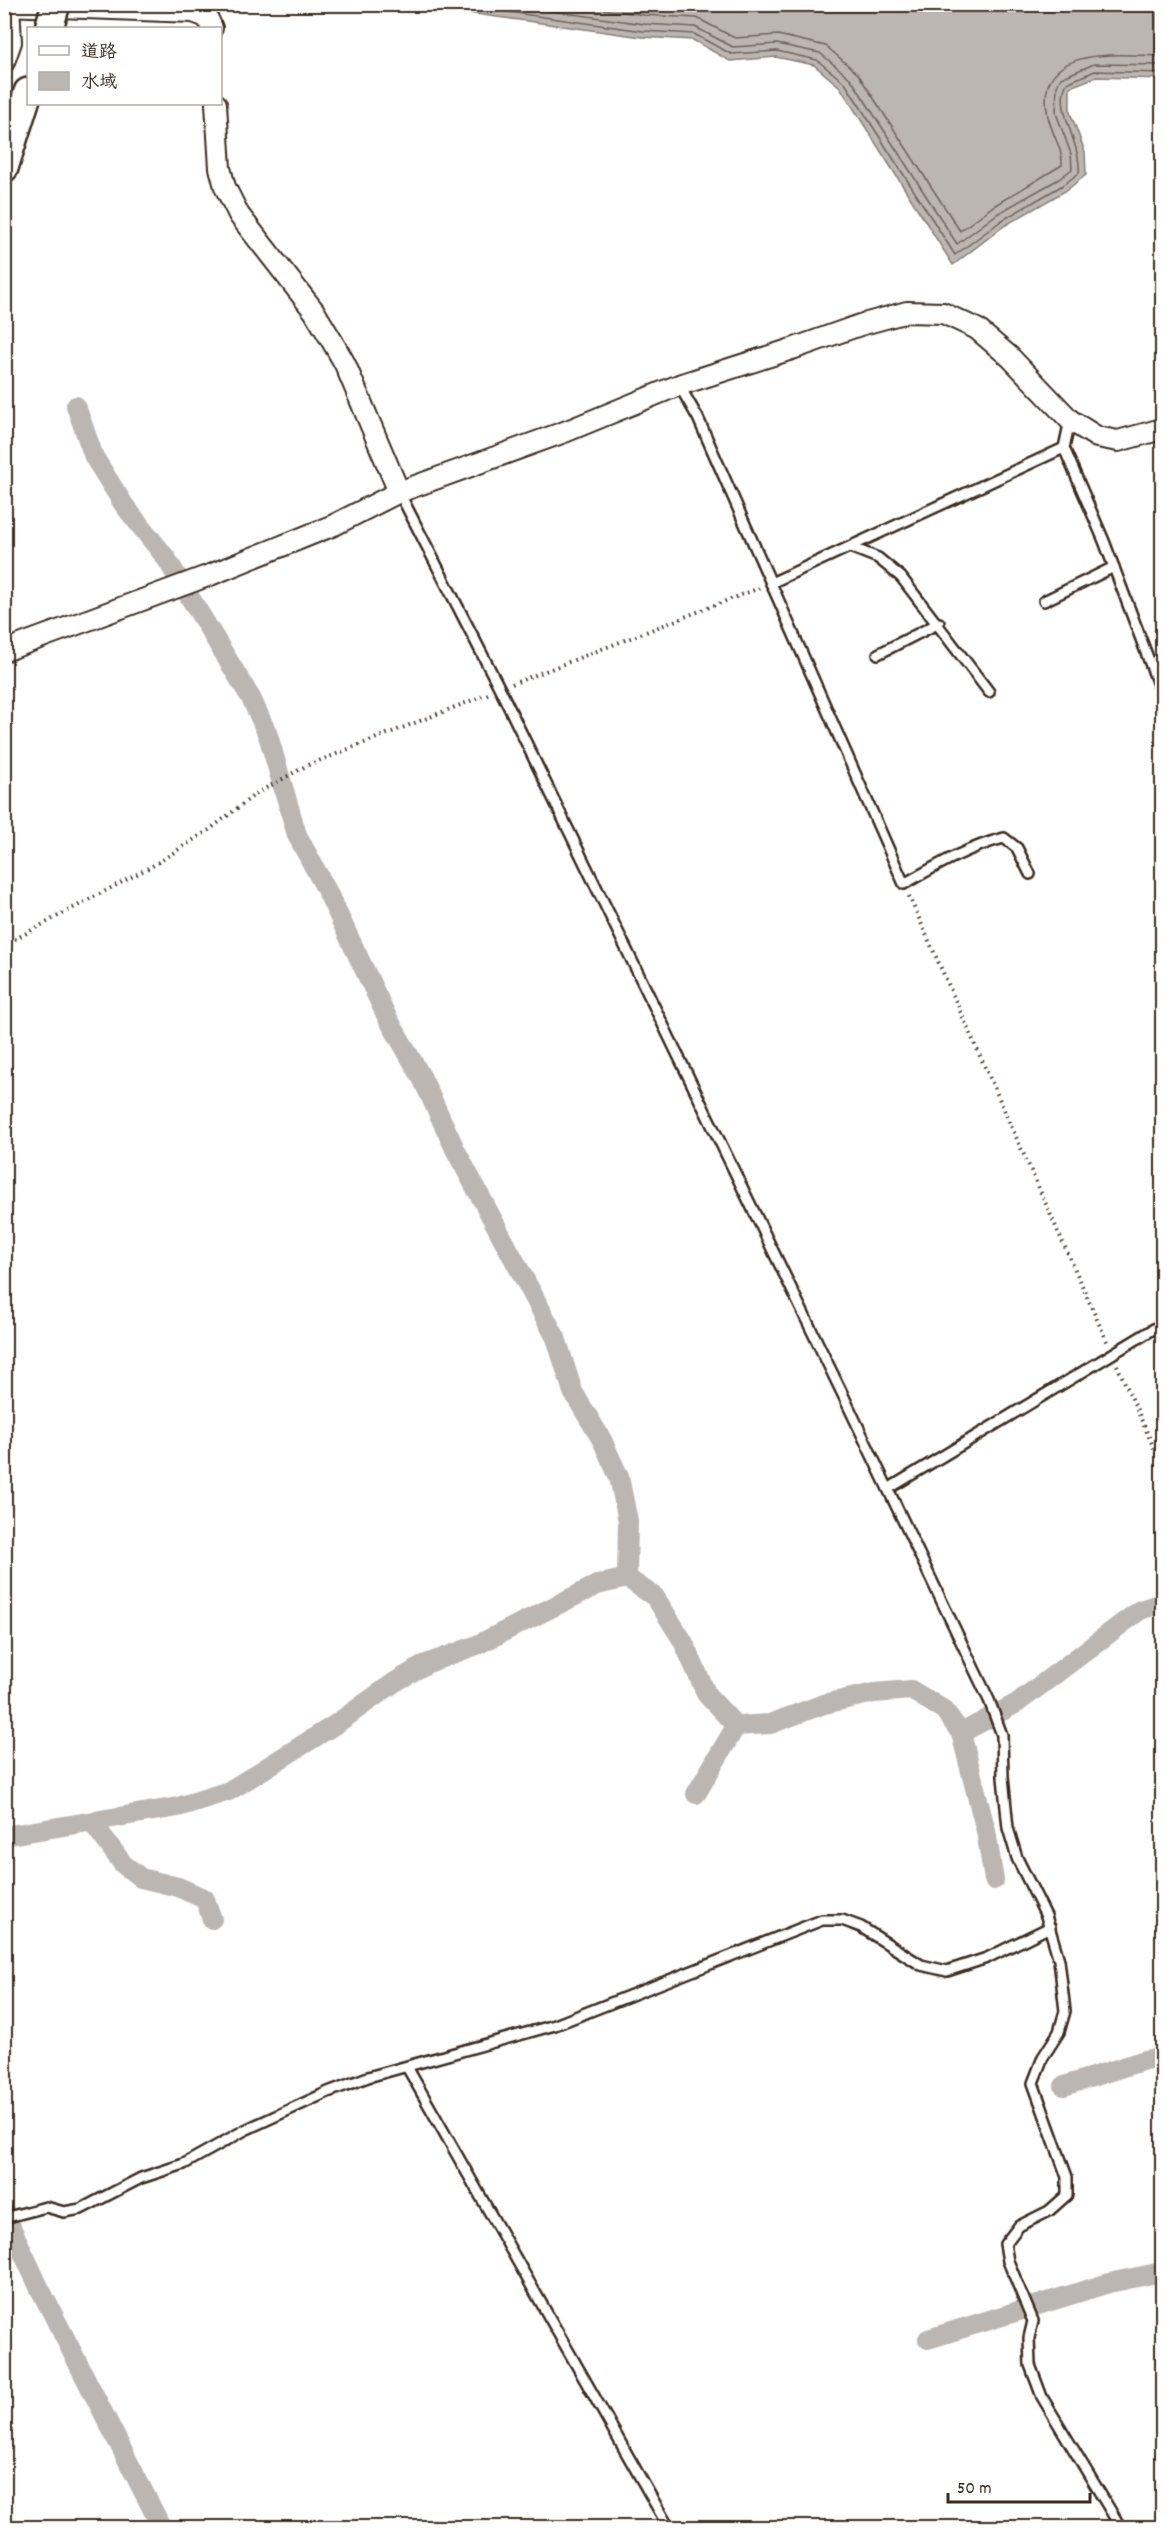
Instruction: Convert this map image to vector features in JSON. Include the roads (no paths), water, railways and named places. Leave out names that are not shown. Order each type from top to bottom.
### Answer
[{"type":"main road","points":[[49,27],[56,4]]},
{"type":"main road","points":[[4,168],[27,95]]},
{"type":"street","points":[[4,5],[193,12],[207,17],[212,27]]},
{"type":"street","points":[[4,62],[11,42],[9,5]]},
{"type":"street","points":[[216,105],[220,168],[225,187],[239,215],[314,311],[332,341],[345,364],[399,492]]},
{"type":"street","points":[[4,651],[210,575],[334,525],[399,492],[567,430],[679,385],[860,325],[907,312],[943,313],[977,329],[1010,357],[1070,420],[1097,437],[1118,441],[1162,429]]},
{"type":"lane","points":[[679,385],[698,418],[904,884],[949,858],[986,842],[1004,838],[1017,848],[1030,874]]},
{"type":"lane","points":[[1070,420],[1064,448],[1114,567],[1162,695]]},
{"type":"lane","points":[[771,583],[1064,448]]},
{"type":"lane","points":[[399,492],[500,689],[888,1489],[989,1700],[1002,1734],[1003,1786],[1008,1828],[1017,1858],[1046,1916],[1059,1960],[1065,2012],[1059,2032],[1042,2057],[1033,2083],[1067,2177],[1067,2195],[1050,2211],[1019,2226],[1005,2244],[1008,2261],[1033,2321],[1029,2338],[1030,2365],[1042,2397],[1121,2528]]},
{"type":"lane","points":[[850,547],[878,558],[901,577],[939,623],[988,692]]},
{"type":"lane","points":[[1044,600],[1114,567]]},
{"type":"lane","points":[[878,654],[939,623]]},
{"type":"lane","points":[[888,1489],[1162,1324]]},
{"type":"lane","points":[[4,2218],[46,2207],[64,2212],[81,2209],[141,2178],[184,2164],[245,2130],[328,2092],[555,2025],[822,1920],[842,1920],[861,1927],[921,1965],[947,1971],[987,1958],[1050,1927]]},
{"type":"lane","points":[[407,2067],[669,2528]]},
{"type":"water","points":[[410,5],[1162,5],[1162,79],[1096,77],[1070,87],[1070,112],[1085,152],[1086,175],[1067,190],[1004,226],[953,265],[840,87],[814,65],[776,57],[730,61],[693,40],[642,37]]},
{"type":"waterway","points":[[76,406],[94,457],[124,505],[166,558],[251,698],[268,735],[297,835],[327,891],[386,1015],[422,1078],[456,1151],[556,1338],[573,1392],[602,1440],[619,1477],[628,1521],[627,1578]]},
{"type":"waterway","points":[[4,1836],[178,1807],[229,1791],[426,1664],[477,1645],[597,1585],[627,1578],[655,1597],[683,1641],[707,1695],[736,1726],[770,1724],[824,1704],[874,1693],[911,1690],[944,1710],[961,1733],[1017,1703],[1140,1610],[1162,1603]]},
{"type":"waterway","points":[[696,1794],[736,1726]]},
{"type":"waterway","points":[[961,1733],[986,1831],[994,1880]]},
{"type":"waterway","points":[[92,1822],[123,1864],[141,1878],[178,1887],[205,1899],[212,1919]]},
{"type":"waterway","points":[[1064,2086],[1145,2060],[1162,2057]]},
{"type":"waterway","points":[[4,2212],[39,2287],[162,2528]]},
{"type":"waterway","points":[[928,2339],[1109,2283],[1162,2272]]}]
